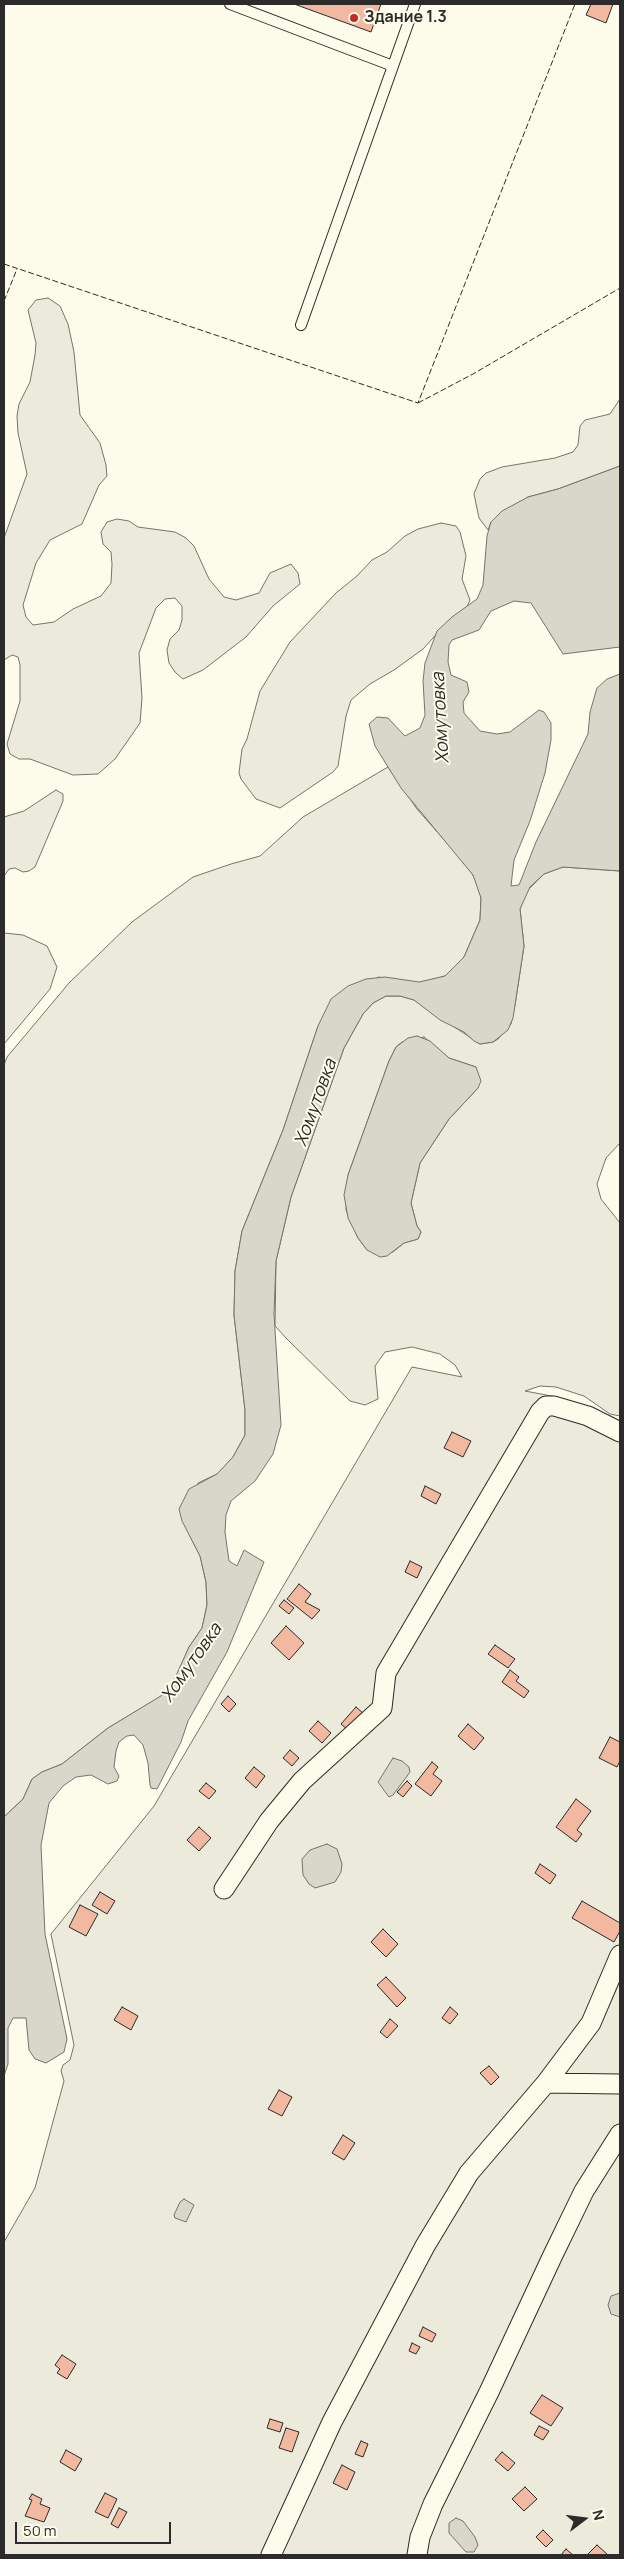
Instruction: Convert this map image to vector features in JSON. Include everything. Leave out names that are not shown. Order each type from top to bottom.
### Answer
[{"type":"street","points":[[224,1889],[268,1821],[302,1781],[382,1708],[386,1673],[540,1412],[546,1406],[554,1406],[588,1416],[620,1432]]},
{"type":"street","points":[[271,2555],[332,2422],[425,2246],[468,2173],[546,2083],[591,2022],[620,1955]]},
{"type":"street","points":[[546,2083],[620,2084]]},
{"type":"street","points":[[417,2555],[420,2537],[432,2504],[489,2392],[584,2191],[620,2134]]},
{"type":"lane","points":[[230,4],[393,66]]},
{"type":"lane","points":[[301,325],[415,4]]},
{"type":"shaded area","points":[[48,298],[60,306],[68,324],[74,352],[80,415],[100,443],[107,476],[99,485],[82,524],[50,540],[36,563],[23,605],[26,617],[33,625],[54,622],[73,609],[101,596],[111,583],[112,564],[111,552],[103,544],[101,532],[107,522],[117,519],[129,521],[138,527],[175,532],[186,538],[194,546],[209,579],[224,597],[236,600],[259,593],[270,573],[291,564],[298,573],[300,584],[273,606],[246,637],[203,670],[183,679],[169,663],[167,650],[170,639],[179,630],[182,620],[182,606],[175,598],[165,599],[156,608],[139,653],[142,698],[140,723],[115,759],[98,774],[73,775],[30,759],[19,759],[10,754],[7,744],[20,701],[20,665],[18,657],[12,655],[4,660],[4,538],[27,474],[18,433],[17,416],[19,404],[30,382],[35,355],[36,343],[28,310],[36,300]]},
{"type":"shaded area","points":[[620,399],[620,466],[558,489],[528,497],[491,522],[488,530],[479,518],[474,494],[480,479],[486,473],[502,467],[555,458],[573,452],[578,445],[580,426],[585,420],[610,414]]},
{"type":"shaded area","points":[[441,523],[456,526],[460,532],[466,556],[462,579],[470,600],[466,609],[452,617],[423,649],[394,670],[370,684],[351,700],[346,716],[338,766],[333,772],[280,808],[256,799],[241,779],[239,773],[242,749],[247,739],[260,691],[290,642],[336,593],[357,576],[372,560],[387,552],[405,536],[418,529]]},
{"type":"shaded area","points":[[388,767],[417,809],[468,867],[478,884],[481,898],[480,920],[464,957],[445,976],[419,983],[378,977],[318,1026],[283,1130],[242,1231],[235,1271],[234,1315],[245,1410],[245,1435],[233,1457],[225,1466],[217,1474],[198,1483],[190,1536],[200,1556],[206,1582],[207,1605],[202,1628],[189,1647],[170,1691],[108,1728],[62,1764],[42,1772],[32,1779],[23,1799],[4,1817],[4,1065],[7,1057],[69,983],[132,922],[193,877],[260,856],[303,817]]},
{"type":"shaded area","points":[[56,790],[63,794],[63,801],[35,867],[23,872],[15,868],[9,869],[4,876],[4,817],[24,811]]},
{"type":"shaded area","points":[[563,867],[620,871],[620,1143],[606,1158],[597,1184],[601,1199],[620,1223],[620,1416],[610,1414],[584,1396],[556,1387],[540,1386],[525,1391],[557,1397],[620,1422],[620,2555],[4,2555],[4,2242],[35,2188],[64,2081],[61,2071],[63,2065],[70,2060],[74,2045],[51,1934],[154,1806],[412,1367],[462,1377],[455,1365],[440,1354],[412,1347],[385,1352],[375,1366],[378,1399],[365,1405],[350,1401],[275,1326],[276,1261],[291,1197],[344,1048],[363,1014],[373,1003],[386,996],[400,996],[414,1000],[480,1044],[493,1042],[498,1039],[511,1024],[515,1005],[524,946],[520,909],[526,892],[544,874]],"holes":[[[424,1037],[449,1058],[476,1067],[478,1088],[449,1119],[420,1163],[411,1203],[417,1226],[421,1232],[418,1239],[404,1243],[393,1252],[367,1250],[358,1238],[346,1210],[348,1175],[389,1061],[396,1047],[402,1042]]]},
{"type":"shaded area","points":[[4,933],[23,935],[47,946],[57,967],[50,989],[4,1044]]},
{"type":"water","name":"Хомутовка","points":[[620,466],[620,647],[563,654],[531,603],[514,601],[491,611],[479,630],[452,640],[449,645],[448,662],[451,675],[467,682],[469,692],[463,702],[464,713],[480,731],[497,734],[510,732],[539,710],[544,712],[551,723],[551,740],[545,773],[530,821],[514,860],[511,886],[519,885],[536,842],[588,734],[590,712],[597,688],[607,679],[620,674],[620,871],[563,867],[544,874],[530,887],[520,909],[524,946],[513,1018],[508,1030],[493,1042],[480,1044],[474,1041],[464,1032],[440,1020],[414,1000],[400,996],[386,996],[373,1003],[363,1014],[344,1048],[291,1197],[276,1261],[274,1314],[281,1425],[273,1454],[255,1481],[231,1501],[226,1515],[225,1532],[229,1561],[237,1566],[244,1550],[264,1562],[227,1652],[188,1721],[181,1742],[157,1789],[151,1788],[148,1763],[143,1745],[134,1735],[127,1736],[119,1742],[114,1767],[119,1776],[117,1781],[108,1784],[91,1775],[76,1777],[63,1786],[49,1803],[41,1845],[45,1934],[67,2039],[64,2052],[46,2063],[35,2059],[29,2050],[26,2018],[13,2018],[8,2028],[8,2064],[4,2076],[4,1817],[23,1799],[32,1779],[42,1772],[62,1764],[108,1728],[169,1691],[189,1647],[202,1628],[207,1605],[206,1582],[200,1556],[182,1521],[179,1509],[189,1489],[217,1474],[233,1457],[245,1435],[245,1410],[234,1315],[235,1271],[242,1231],[283,1130],[318,1026],[331,999],[348,986],[366,979],[385,977],[419,982],[445,976],[464,957],[480,920],[481,898],[473,875],[401,788],[375,746],[369,724],[377,717],[388,718],[405,736],[420,728],[425,715],[423,681],[425,663],[437,631],[452,617],[477,599],[483,585],[487,536],[491,522],[502,511],[528,497],[558,489]]},
{"type":"water","points":[[417,1036],[430,1041],[449,1058],[476,1067],[481,1081],[478,1088],[449,1119],[420,1163],[411,1203],[417,1226],[421,1232],[418,1239],[404,1243],[387,1256],[380,1257],[367,1250],[358,1238],[348,1218],[344,1195],[348,1175],[389,1061],[396,1047],[408,1038]]},
{"type":"water","points":[[393,1758],[402,1761],[409,1767],[410,1772],[393,1795],[389,1797],[378,1782]]},
{"type":"water","points":[[327,1844],[337,1849],[342,1864],[341,1872],[335,1882],[315,1888],[309,1884],[303,1875],[302,1859],[310,1850]]},
{"type":"water","points":[[184,2199],[194,2205],[186,2222],[175,2218],[174,2215],[180,2202]]},
{"type":"water","points":[[620,2293],[620,2317],[611,2314],[608,2305],[611,2296]]},
{"type":"water","points":[[456,2518],[463,2521],[475,2537],[478,2545],[474,2552],[466,2552],[449,2533],[449,2523]]},
{"type":"building","name":"Здание 1.3","points":[[294,4],[381,4],[371,32]]},
{"type":"building","points":[[591,4],[613,4],[606,23],[586,15]]},
{"type":"building","points":[[452,1432],[471,1441],[463,1457],[444,1448]]},
{"type":"building","points":[[425,1486],[441,1494],[436,1504],[421,1496]]},
{"type":"building","points":[[410,1561],[422,1567],[417,1578],[405,1572]]},
{"type":"building","points":[[299,1584],[311,1594],[305,1602],[320,1610],[312,1619],[287,1599]]},
{"type":"building","points":[[284,1600],[294,1608],[289,1614],[279,1606]]},
{"type":"building","points":[[286,1626],[304,1643],[289,1660],[271,1643]]},
{"type":"building","points":[[495,1645],[515,1659],[508,1668],[488,1654]]},
{"type":"building","points":[[510,1670],[519,1677],[516,1681],[529,1691],[524,1698],[502,1682]]},
{"type":"building","points":[[228,1696],[236,1704],[229,1712],[221,1704]]},
{"type":"building","points":[[356,1707],[364,1714],[348,1730],[341,1724]]},
{"type":"building","points":[[318,1721],[331,1733],[322,1743],[309,1731]]},
{"type":"building","points":[[468,1724],[484,1738],[474,1750],[458,1736]]},
{"type":"building","points":[[610,1737],[620,1742],[620,1761],[617,1767],[599,1758]]},
{"type":"building","points":[[290,1750],[299,1758],[292,1766],[283,1758]]},
{"type":"building","points":[[432,1762],[438,1767],[433,1774],[442,1781],[431,1796],[415,1784]]},
{"type":"building","points":[[254,1767],[265,1776],[256,1788],[245,1778]]},
{"type":"building","points":[[407,1781],[412,1786],[403,1797],[397,1792]]},
{"type":"building","points":[[206,1783],[216,1791],[209,1799],[199,1791]]},
{"type":"building","points":[[576,1799],[591,1811],[577,1830],[582,1834],[576,1842],[556,1827]]},
{"type":"building","points":[[199,1827],[211,1838],[199,1851],[187,1840]]},
{"type":"building","points":[[540,1864],[556,1875],[550,1884],[535,1873]]},
{"type":"building","points":[[100,1892],[115,1901],[107,1914],[92,1905]]},
{"type":"building","points":[[582,1901],[620,1923],[620,1931],[614,1942],[572,1918]]},
{"type":"building","points":[[80,1905],[98,1914],[86,1936],[69,1927]]},
{"type":"building","points":[[383,1929],[398,1944],[386,1957],[371,1942]]},
{"type":"building","points":[[386,1977],[406,1998],[397,2007],[377,1985]]},
{"type":"building","points":[[122,2007],[138,2016],[131,2030],[114,2020]]},
{"type":"building","points":[[450,2007],[458,2014],[450,2024],[442,2018]]},
{"type":"building","points":[[390,2019],[398,2026],[387,2038],[380,2032]]},
{"type":"building","points":[[489,2066],[499,2077],[491,2085],[480,2073]]},
{"type":"building","points":[[279,2090],[292,2097],[282,2116],[268,2109]]},
{"type":"building","points":[[343,2135],[355,2143],[344,2160],[332,2153]]},
{"type":"building","points":[[423,2327],[436,2334],[432,2342],[419,2336]]},
{"type":"building","points":[[412,2343],[420,2347],[416,2354],[409,2351]]},
{"type":"building","points":[[62,2355],[76,2364],[67,2379],[57,2373],[60,2369],[55,2365]]},
{"type":"building","points":[[542,2395],[563,2408],[551,2426],[530,2413]]},
{"type":"building","points":[[270,2419],[283,2423],[280,2432],[267,2428]]},
{"type":"building","points":[[539,2426],[549,2431],[543,2440],[534,2435]]},
{"type":"building","points":[[286,2428],[299,2432],[292,2452],[279,2448]]},
{"type":"building","points":[[361,2441],[368,2444],[363,2457],[355,2454]]},
{"type":"building","points":[[66,2450],[82,2459],[75,2471],[60,2462]]},
{"type":"building","points":[[502,2452],[515,2463],[508,2471],[495,2460]]},
{"type":"building","points":[[342,2465],[355,2472],[347,2490],[333,2483]]},
{"type":"building","points":[[525,2487],[537,2499],[524,2511],[512,2499]]},
{"type":"building","points":[[105,2493],[117,2499],[108,2518],[95,2512]]},
{"type":"building","points":[[32,2494],[42,2499],[40,2504],[50,2508],[44,2522],[25,2516],[32,2500],[29,2499]]},
{"type":"building","points":[[119,2508],[127,2512],[118,2528],[111,2524]]},
{"type":"building","points":[[543,2530],[553,2540],[546,2547],[536,2537]]},
{"type":"building","points":[[597,2545],[608,2555],[587,2555]]},
{"type":"building","points":[[566,2549],[573,2555],[561,2555]]},
{"type":"fence","points":[[4,264],[418,403],[575,4]]},
{"type":"fence","points":[[4,301],[17,269]]},
{"type":"fence","points":[[418,403],[473,374],[620,288]]},
{"type":"place","name":"Здание 1.3","points":[[354,18]]}]
